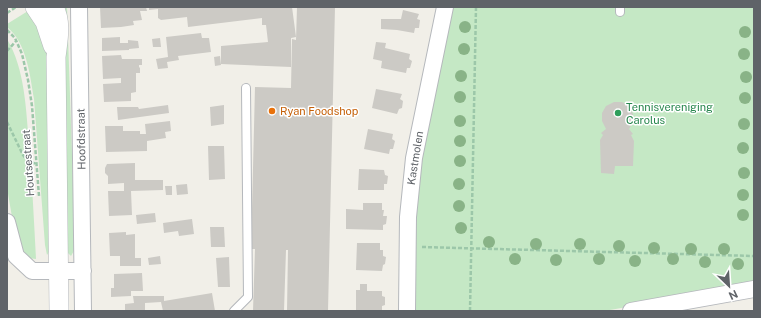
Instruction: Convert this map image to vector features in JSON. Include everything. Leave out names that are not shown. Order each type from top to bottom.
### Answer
[{"type":"street","points":[[35,7],[45,22],[56,57]]},
{"type":"street","points":[[54,7],[58,14],[59,26],[56,57],[59,311]]},
{"type":"street","name":"Hoofdstraat","points":[[79,7],[83,311]]},
{"type":"street","name":"Kastmolen","points":[[407,311],[408,217],[414,158],[445,7]]},
{"type":"street","points":[[7,222],[16,256],[32,271],[83,271]]},
{"type":"street","points":[[631,311],[754,289]]},
{"type":"lane","points":[[234,311],[248,297],[246,88]]},
{"type":"path","points":[[7,12],[16,7]]},
{"type":"path","points":[[470,311],[476,7]]},
{"type":"path","name":"Houtsestraat","points":[[7,30],[15,38],[22,54],[28,80],[39,201]]},
{"type":"path","points":[[7,51],[16,41]]},
{"type":"path","points":[[7,122],[23,155],[27,160],[36,164]]},
{"type":"path","points":[[408,247],[754,256]]},
{"type":"green space","points":[[61,7],[67,7],[75,243],[75,249],[71,256],[66,251]]},
{"type":"green space","points":[[451,7],[754,7],[754,285],[604,311],[413,311],[416,196],[420,156]]},
{"type":"green space","points":[[28,11],[37,23],[49,56],[51,249],[47,255],[34,99],[31,80],[26,60],[19,42],[7,27],[7,24]]},
{"type":"green space","points":[[7,39],[18,63],[24,90],[36,259],[28,258],[21,254],[16,240],[7,188]]},
{"type":"building","points":[[100,7],[146,7],[147,11],[140,11],[142,20],[133,21],[134,25],[101,28]]},
{"type":"building","points":[[149,7],[292,7],[296,37],[291,38],[291,67],[221,64],[221,46],[268,42],[266,25],[262,25],[262,18],[188,27],[187,17],[161,20],[158,18],[158,9],[149,10]]},
{"type":"building","points":[[297,7],[335,7],[328,311],[287,311],[288,250],[286,250],[284,311],[253,311],[255,249],[251,249],[255,87],[291,88],[292,39],[296,40]]},
{"type":"building","points":[[403,10],[419,14],[417,19],[420,20],[419,28],[415,28],[414,33],[381,29],[381,19],[401,19]]},
{"type":"building","points":[[201,33],[202,38],[209,38],[211,52],[178,56],[179,60],[167,62],[168,68],[158,69],[156,59],[168,57],[166,37]]},
{"type":"building","points":[[120,37],[120,43],[128,43],[128,40],[138,41],[139,48],[102,51],[102,38]]},
{"type":"building","points":[[160,38],[161,47],[153,47],[152,39]]},
{"type":"building","points":[[376,42],[386,43],[385,48],[410,54],[409,59],[412,61],[410,68],[407,68],[406,73],[381,68],[382,61],[373,59]]},
{"type":"building","points":[[121,55],[122,59],[142,59],[142,65],[139,65],[140,73],[136,73],[136,92],[131,93],[131,101],[104,102],[103,84],[121,83],[121,78],[103,79],[102,56]]},
{"type":"building","points":[[220,56],[221,65],[215,66],[214,57]]},
{"type":"building","points":[[376,89],[402,94],[400,99],[403,101],[402,108],[399,109],[397,114],[372,108]]},
{"type":"building","points":[[614,102],[622,102],[626,104],[633,114],[633,122],[629,129],[633,134],[631,135],[634,141],[633,166],[615,166],[614,174],[601,173],[600,140],[603,135],[601,133],[606,129],[602,121],[602,113],[606,106]]},
{"type":"building","points":[[168,105],[169,113],[118,120],[117,107],[138,107],[139,109]]},
{"type":"building","points":[[224,105],[224,124],[211,126],[210,107]]},
{"type":"building","points":[[170,121],[171,131],[165,132],[166,138],[147,141],[147,151],[106,152],[105,126],[123,126],[123,131],[140,131],[140,134],[146,134],[145,124]]},
{"type":"building","points":[[368,129],[393,134],[392,139],[395,141],[393,149],[390,149],[389,154],[364,149]]},
{"type":"building","points":[[208,146],[224,146],[225,179],[209,180]]},
{"type":"building","points":[[135,163],[135,180],[163,180],[163,190],[131,191],[132,215],[109,216],[108,191],[124,191],[124,183],[108,184],[108,176],[105,173],[105,168],[107,164]]},
{"type":"building","points":[[359,169],[384,170],[385,175],[388,176],[387,184],[384,184],[384,190],[358,190]]},
{"type":"building","points":[[187,184],[188,194],[177,195],[176,185]]},
{"type":"building","points":[[165,186],[172,186],[172,195],[166,195]]},
{"type":"building","points":[[363,203],[382,203],[382,210],[384,210],[383,216],[387,216],[386,224],[383,225],[383,230],[346,229],[346,209],[363,210]]},
{"type":"building","points":[[155,213],[156,222],[137,224],[136,215]]},
{"type":"building","points":[[192,219],[194,234],[179,236],[178,231],[164,233],[163,223]]},
{"type":"building","points":[[210,227],[224,227],[225,247],[211,247]]},
{"type":"building","points":[[126,232],[126,235],[135,234],[135,258],[141,258],[141,266],[120,266],[120,256],[110,256],[109,233]]},
{"type":"building","points":[[357,243],[380,243],[380,250],[383,250],[383,256],[386,257],[382,271],[356,270]]},
{"type":"building","points":[[160,256],[161,264],[149,265],[148,258]]},
{"type":"building","points":[[229,257],[230,287],[218,287],[216,258]]},
{"type":"building","points":[[142,273],[143,291],[131,291],[131,296],[111,297],[111,288],[114,288],[114,274]]},
{"type":"building","points":[[360,284],[367,284],[367,291],[382,291],[382,296],[385,297],[385,305],[382,306],[382,311],[356,311],[356,290],[360,290]]},
{"type":"building","points":[[212,293],[215,311],[163,311],[161,302],[145,303],[145,311],[125,311],[125,304],[134,303],[133,296],[164,296],[164,301]]},
{"type":"place","name":"Ryan Foodshop","points":[[272,111]]},
{"type":"place","name":"Tennisvereniging Carolus","points":[[618,113]]}]
